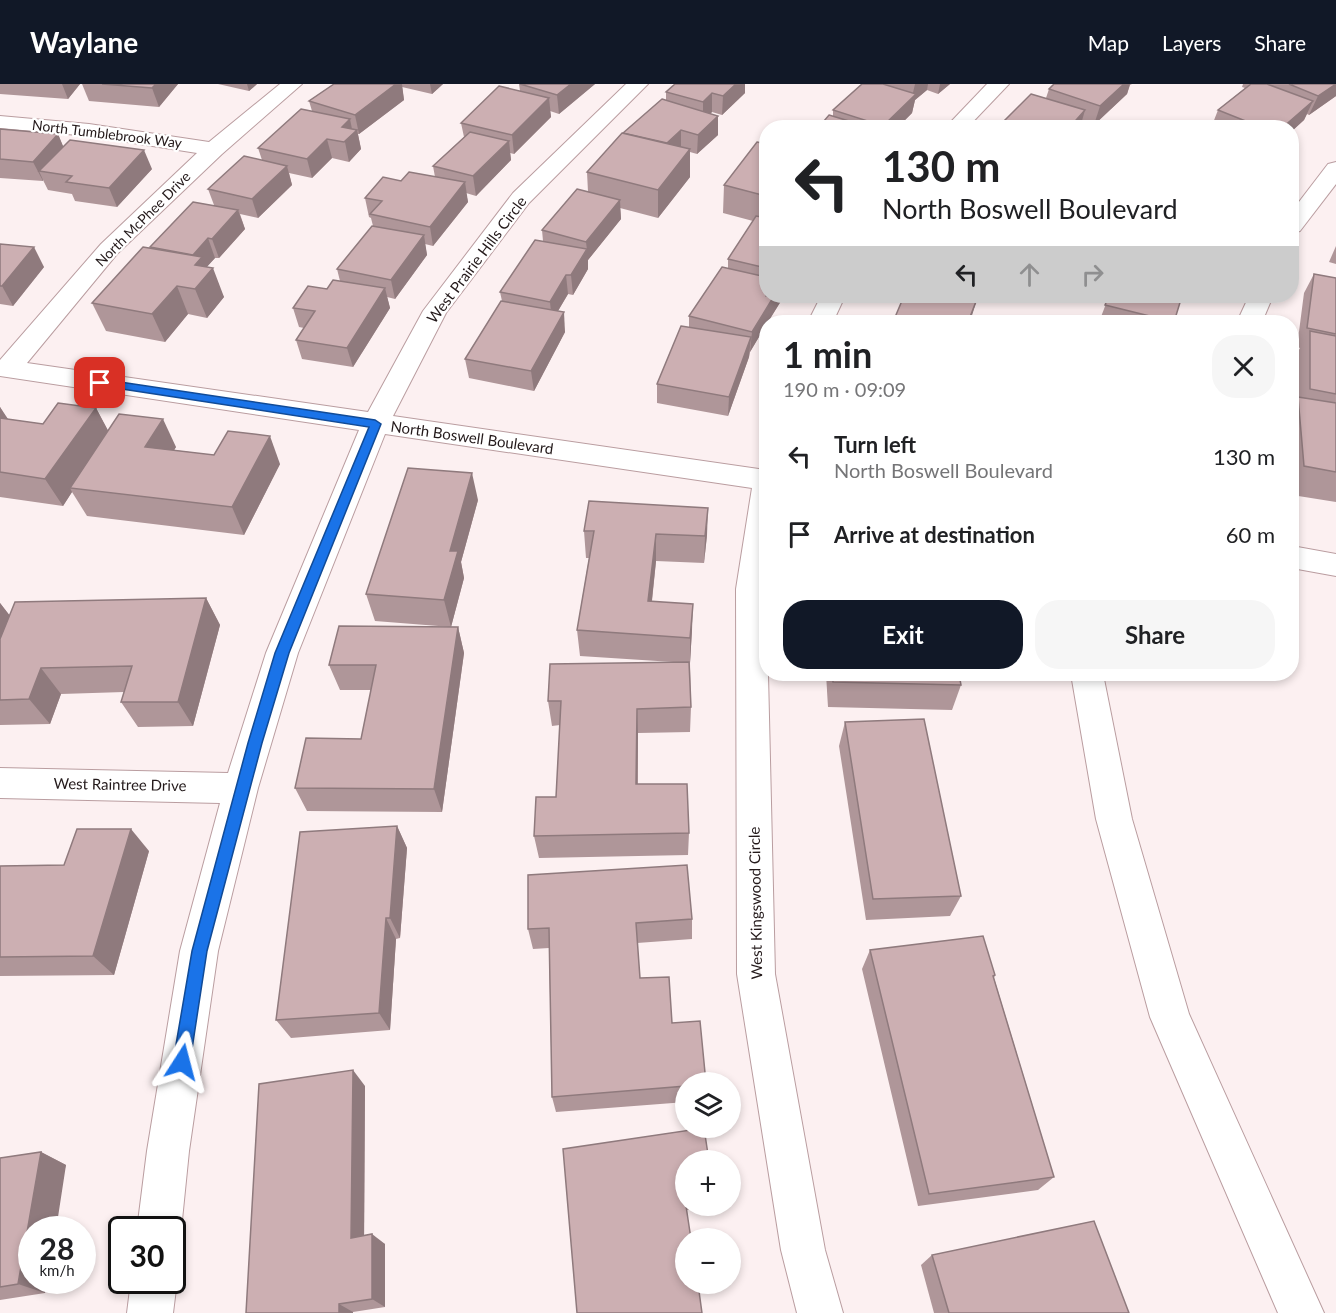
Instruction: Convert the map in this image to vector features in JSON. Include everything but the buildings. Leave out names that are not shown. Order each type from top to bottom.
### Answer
[{"type":"street","name":"North McPhee Drive","points":[[4,368],[109,249],[214,149],[292,84]]},
{"type":"street","name":"West Prairie Hills Circle","points":[[161,1216],[168,1151],[200,951],[241,788],[282,653],[375,424],[435,311],[514,207],[638,84]]},
{"type":"street","points":[[963,120],[999,84]]},
{"type":"street","name":"North Tumblebrook Way","points":[[0,122],[89,130],[214,149]]},
{"type":"street","points":[[1299,217],[1336,169]]},
{"type":"street","name":"North Boswell Boulevard","points":[[4,368],[759,479]]},
{"type":"street","name":"West Kingswood Circle","points":[[759,536],[751,589],[756,974],[803,1250],[820,1313]]},
{"type":"street","points":[[1299,558],[1336,565]]},
{"type":"street","points":[[1088,681],[1114,819],[1170,1017],[1301,1313]]},
{"type":"street","name":"West Raintree Drive","points":[[0,783],[241,788]]},
{"type":"street","points":[[150,1313],[152,1294]]},
{"type":"route","points":[[100,383],[375,424],[282,653],[241,788],[200,951],[182,1062]]}]
